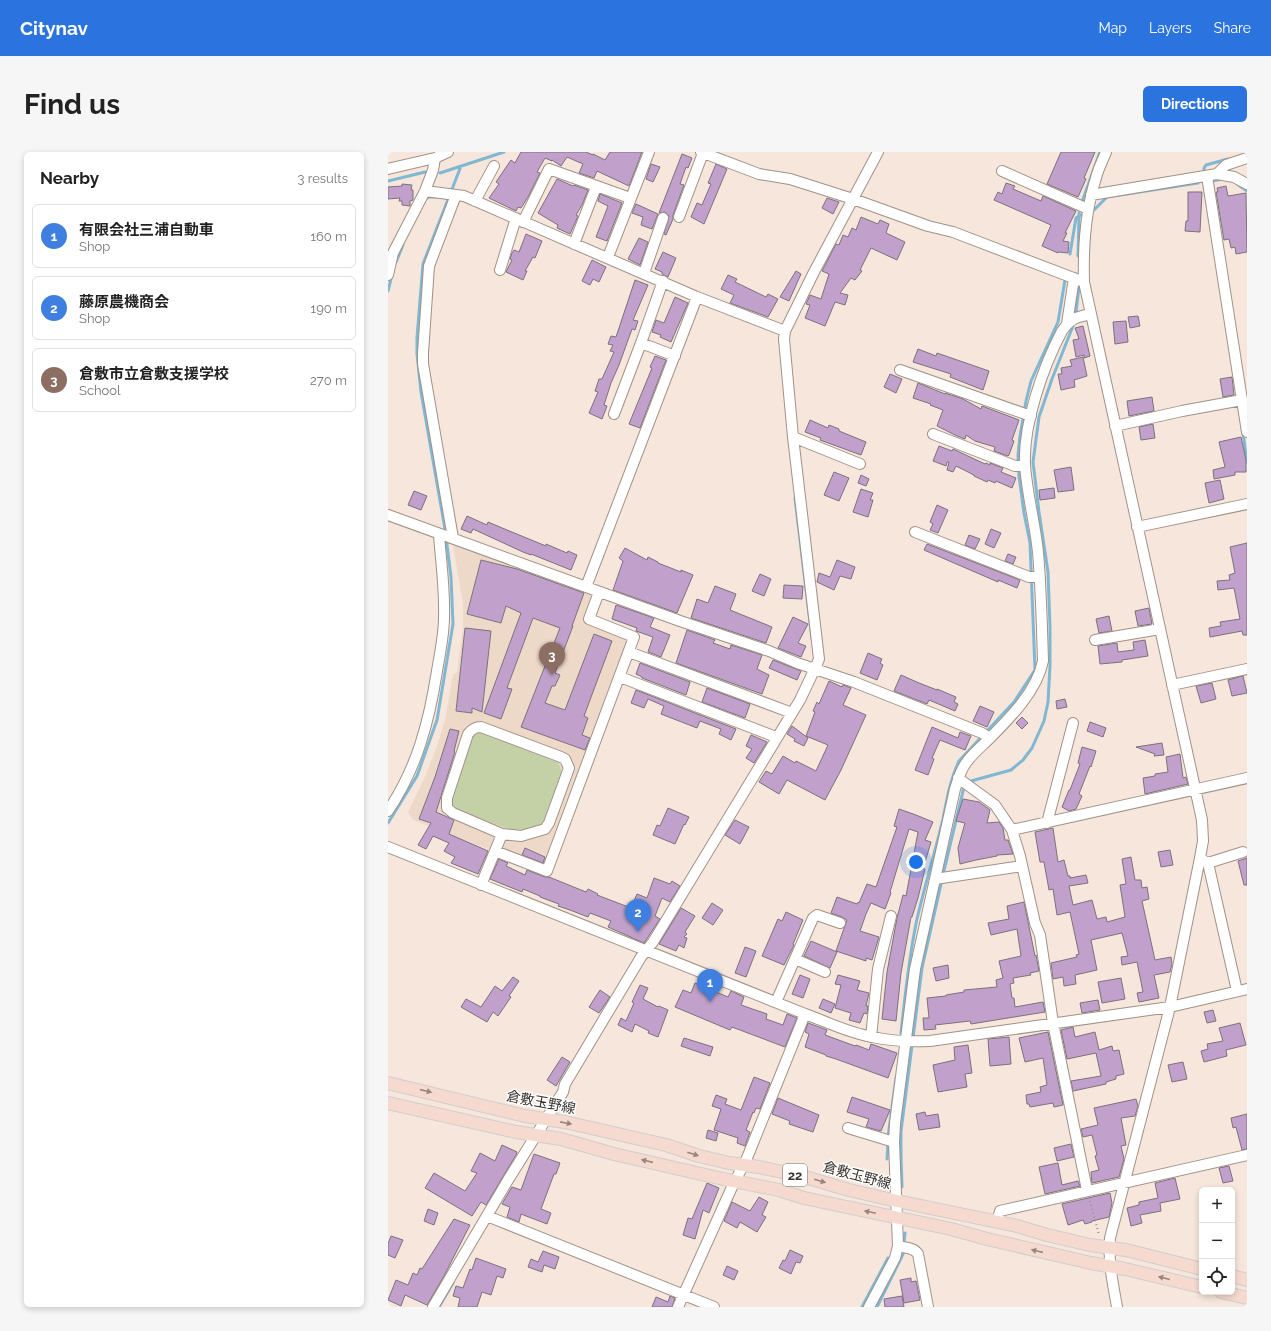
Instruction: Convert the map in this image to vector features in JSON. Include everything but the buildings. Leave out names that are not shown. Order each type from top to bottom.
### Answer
[{"type":"main road","name":"倉敷玉野線","points":[[388,1083],[525,1116],[565,1122],[666,1145],[699,1156],[729,1163],[759,1167],[806,1177],[849,1190],[1017,1226],[1047,1235],[1109,1248],[1126,1250],[1199,1268]]},
{"type":"main road","name":"22","points":[[388,1103],[536,1136],[561,1139],[614,1154],[779,1190],[804,1198],[951,1229],[987,1239],[1199,1286]]},
{"type":"main road","points":[[1235,1277],[1247,1280]]},
{"type":"main road","points":[[1234,1295],[1247,1298]]},
{"type":"street","points":[[388,169],[435,158],[448,152]]},
{"type":"street","points":[[608,257],[649,152]]},
{"type":"street","points":[[679,217],[702,152],[759,174],[790,179],[853,199],[928,226],[953,232],[1084,282]]},
{"type":"street","points":[[434,1307],[490,1218],[605,1016],[657,935],[776,737],[792,713],[816,669],[818,659],[793,437],[783,330],[878,152]]},
{"type":"street","points":[[388,848],[805,1014],[871,1037],[912,1042],[930,1041],[1053,1023],[1094,1019],[1170,1007],[1242,990],[1204,861],[1202,820],[1084,282],[1084,257],[1088,209],[1096,176],[1106,152]]},
{"type":"street","points":[[388,275],[393,253],[425,191],[433,170],[435,158]]},
{"type":"street","points":[[1212,175],[1226,165],[1247,158]]},
{"type":"street","points":[[476,201],[494,166]]},
{"type":"street","points":[[500,270],[519,220],[549,169],[630,198]]},
{"type":"street","points":[[1002,171],[1088,209]]},
{"type":"street","points":[[1091,195],[1212,175],[1234,177],[1247,184]]},
{"type":"street","points":[[1212,175],[1239,400],[1247,432]]},
{"type":"street","points":[[574,244],[596,187]]},
{"type":"street","points":[[425,191],[452,194],[476,201],[574,244],[608,257],[697,297],[783,330]]},
{"type":"street","points":[[388,811],[409,773],[424,736],[443,635],[443,569],[446,536],[423,364],[423,353],[429,266],[452,194]]},
{"type":"street","points":[[644,273],[663,218]]},
{"type":"street","points":[[869,1307],[902,1247],[897,1218],[897,1201],[889,1140],[912,1042],[915,969],[940,879],[964,782],[965,764],[986,735],[1009,717],[1030,692],[1041,670],[1043,661],[1035,577],[1020,466],[1027,440],[1026,414],[1058,339],[1067,324],[1074,278]]},
{"type":"street","points":[[614,414],[663,281]]},
{"type":"street","points":[[586,587],[697,297]]},
{"type":"street","points":[[1067,324],[1077,317],[1090,314]]},
{"type":"street","points":[[641,342],[675,356]]},
{"type":"street","points":[[900,370],[1026,414]]},
{"type":"street","points":[[1115,426],[1239,400]]},
{"type":"street","points":[[933,434],[1020,466]]},
{"type":"street","points":[[793,437],[860,464]]},
{"type":"street","points":[[1137,527],[1247,504]]},
{"type":"street","points":[[388,515],[680,621],[769,651],[797,663],[854,682],[986,735]]},
{"type":"street","points":[[915,532],[1035,577]]},
{"type":"street","points":[[495,851],[546,871],[634,637],[589,619],[599,592]]},
{"type":"street","points":[[1094,640],[1160,629]]},
{"type":"street","points":[[629,652],[792,713]]},
{"type":"street","points":[[1172,685],[1247,669]]},
{"type":"street","points":[[620,677],[776,737]]},
{"type":"street","points":[[1046,822],[1073,722]]},
{"type":"street","points":[[477,727],[481,727],[561,757],[565,759],[569,768],[552,816],[545,829],[521,836],[502,834],[453,813],[447,808],[446,798],[468,734],[477,727]]},
{"type":"street","points":[[1012,830],[1247,778]]},
{"type":"street","points":[[964,782],[995,806],[1012,830],[1022,866],[1034,923],[1040,935],[1053,1023],[1087,1190]]},
{"type":"street","points":[[481,885],[502,834]]},
{"type":"street","points":[[1204,861],[1243,852]]},
{"type":"street","points":[[1117,1307],[1110,1266],[1110,1238],[1170,1007],[1204,861]]},
{"type":"street","points":[[940,879],[1022,866]]},
{"type":"street","points":[[776,1002],[813,918],[817,915],[840,923]]},
{"type":"street","points":[[871,1037],[878,969],[891,916]]},
{"type":"street","points":[[794,959],[825,972]]},
{"type":"street","points":[[678,1307],[743,1165],[805,1014]]},
{"type":"street","points":[[848,1128],[889,1140]]},
{"type":"street","points":[[997,1222],[1000,1210],[1247,1155]]},
{"type":"street","points":[[490,1218],[714,1307]]},
{"type":"street","points":[[902,1247],[916,1251],[918,1254],[928,1307]]},
{"type":"path","points":[[1087,1190],[1099,1237]]},
{"type":"shaded area","points":[[455,544],[594,593],[585,621],[630,638],[545,866],[492,846],[490,850],[413,820],[408,812],[435,752],[445,720],[453,675],[457,672],[463,628],[463,603],[453,546]]},
{"type":"green space","points":[[479,732],[558,762],[563,774],[547,821],[540,826],[533,829],[512,830],[456,810],[451,806],[451,794],[472,736]]},
{"type":"waterway","points":[[440,173],[504,152]]},
{"type":"waterway","points":[[1082,202],[1100,152]]},
{"type":"waterway","points":[[1204,172],[1206,165],[1228,159]]},
{"type":"waterway","points":[[388,823],[417,776],[437,720],[453,624],[451,577],[445,529],[421,392],[417,354],[417,337],[423,264],[461,166]]},
{"type":"waterway","points":[[388,181],[425,172]]},
{"type":"waterway","points":[[1211,181],[1224,179]]},
{"type":"waterway","points":[[1094,210],[1107,197],[1198,183]]},
{"type":"waterway","points":[[1237,184],[1247,191]]},
{"type":"waterway","points":[[425,199],[429,197],[436,197]]},
{"type":"waterway","points":[[1070,254],[1076,218],[1079,216],[1079,213]]},
{"type":"waterway","points":[[1078,256],[1079,216],[1081,215]]},
{"type":"waterway","points":[[396,262],[403,245]]},
{"type":"waterway","points":[[388,291],[392,275]]},
{"type":"waterway","points":[[901,1033],[909,961],[914,933],[953,775],[959,761],[1014,702],[1035,670],[1030,543],[1024,513],[1018,455],[1026,401],[1031,381],[1058,322],[1065,280]]},
{"type":"waterway","points":[[1076,312],[1079,287]]},
{"type":"waterway","points":[[943,875],[964,787],[971,781],[1011,770],[1023,760],[1032,748],[1044,721],[1048,702],[1050,666],[1048,572],[1033,462],[1039,417],[1073,326]]},
{"type":"waterway","points":[[1243,433],[1247,462]]},
{"type":"waterway","points":[[795,498],[812,639]]},
{"type":"waterway","points":[[902,1187],[901,1131],[922,968],[942,880]]},
{"type":"waterway","points":[[888,1137],[896,1078]]},
{"type":"waterway","points":[[887,1159],[888,1143]]},
{"type":"waterway","points":[[877,1307],[903,1254],[905,1233]]},
{"type":"waterway","points":[[862,1307],[888,1258]]},
{"type":"waterway","points":[[439,1307],[453,1283]]},
{"type":"place","name":"倉敷市立倉敷支援学校","points":[[552,675]]},
{"type":"place","name":"藤原農機商会","points":[[638,932]]},
{"type":"place","name":"有限会社三浦自動車","points":[[710,1002]]}]
